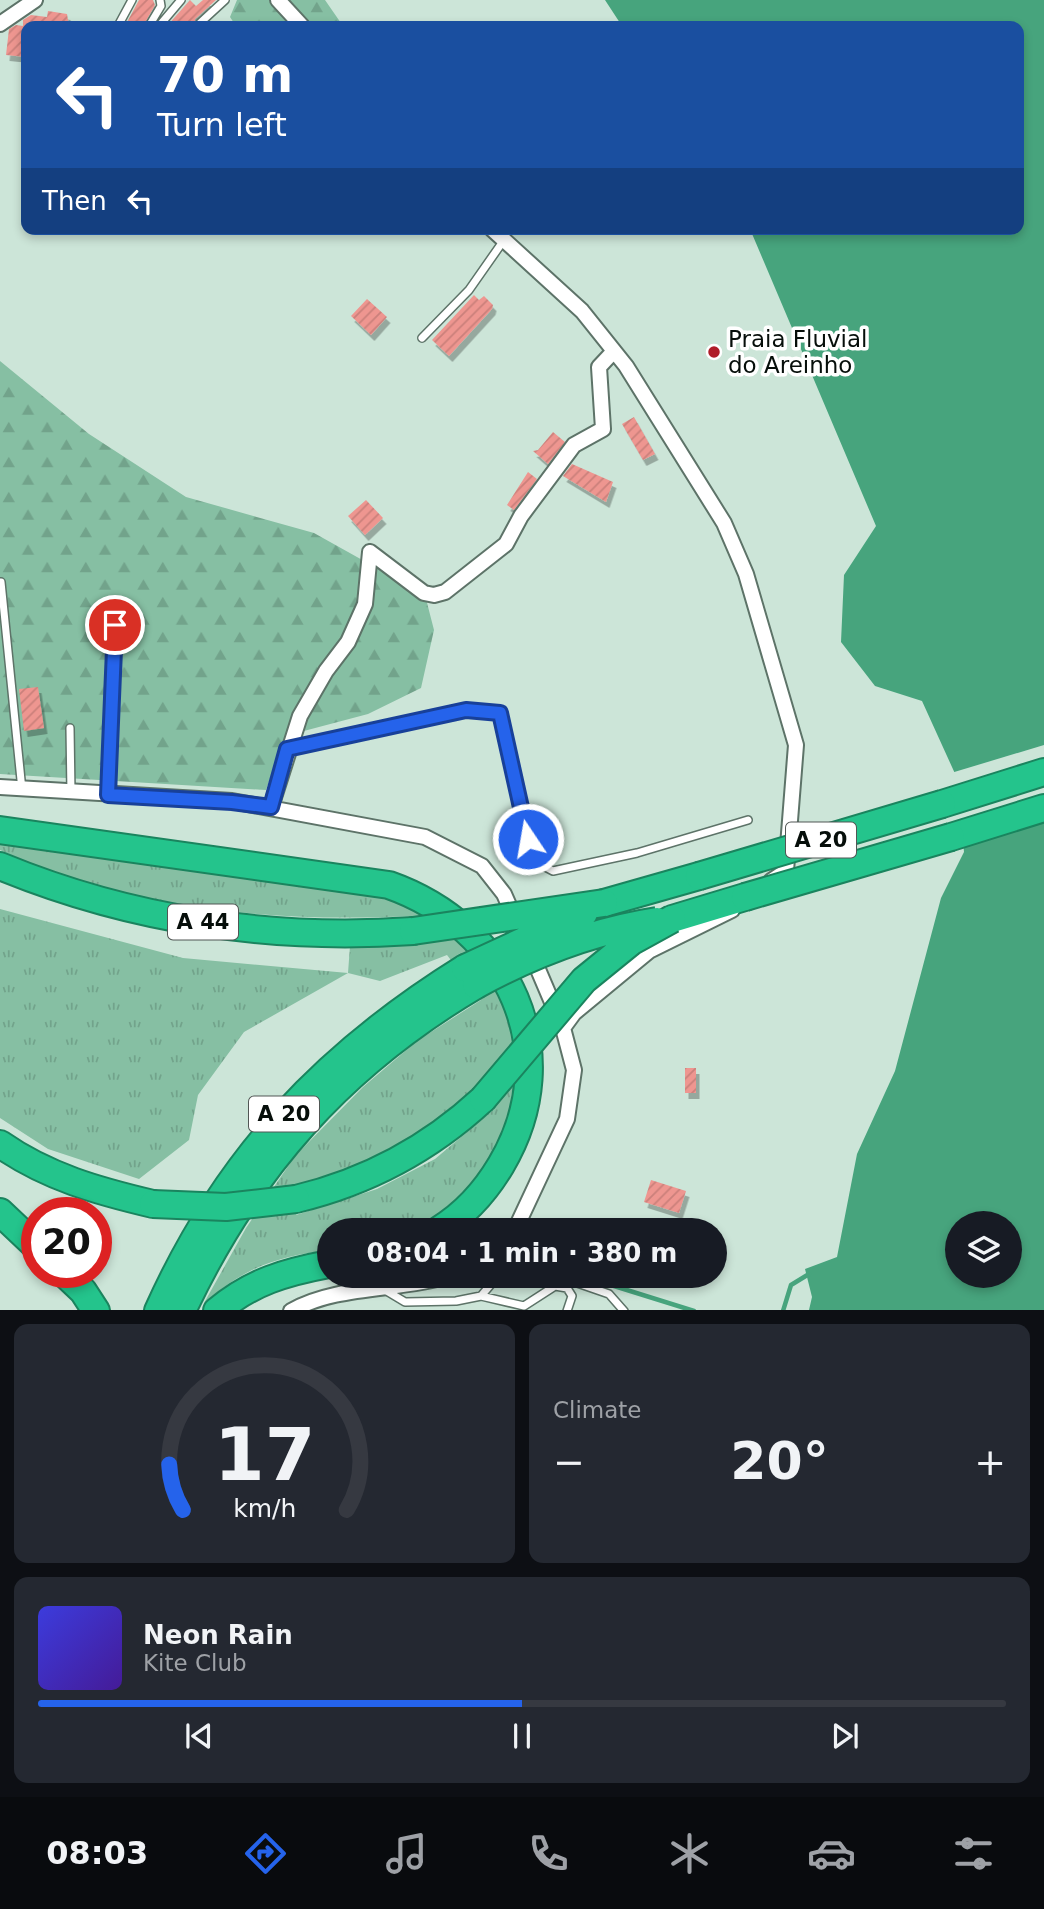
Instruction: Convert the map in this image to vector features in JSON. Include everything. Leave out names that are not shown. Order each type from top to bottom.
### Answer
[{"type":"highway","name":"A 20","points":[[158,1310],[169,1286],[241,1164],[267,1132],[333,1064],[378,1026],[604,903],[1044,772]]},
{"type":"highway","name":"A 20","points":[[184,1310],[228,1226],[279,1150],[344,1080],[422,1019],[471,976],[511,966],[612,928],[672,919],[1044,808]]},
{"type":"highway","points":[[0,830],[389,885],[414,894],[444,911],[476,938],[513,992],[523,1020],[528,1052],[526,1106],[515,1142],[487,1189],[457,1218]]},
{"type":"highway","name":"A 44","points":[[0,866],[113,905],[156,915],[245,929],[314,933],[413,931],[604,903]]},
{"type":"highway","points":[[0,1144],[48,1172],[85,1187],[153,1204],[226,1207],[296,1199],[367,1177],[413,1153],[461,1119],[483,1099],[584,980],[632,941],[672,919]]},
{"type":"highway","points":[[0,1212],[21,1232]]},
{"type":"highway","points":[[218,1310],[237,1293],[267,1278],[317,1267]]},
{"type":"highway","points":[[79,1288],[95,1310]]},
{"type":"street","points":[[0,24],[35,0]]},
{"type":"street","points":[[278,0],[297,21]]},
{"type":"street","points":[[499,235],[582,311],[614,351],[674,439],[724,523],[746,574],[796,746],[786,871],[726,914],[649,951],[574,1013],[563,1028]]},
{"type":"street","points":[[271,807],[287,749],[300,716],[326,671],[348,642],[365,604],[370,552],[424,593],[434,595],[445,592],[506,544],[522,516],[574,445],[603,429],[599,367],[614,351]]},
{"type":"street","points":[[0,788],[232,802],[271,807],[425,837],[482,866],[504,894],[563,1028],[573,1070],[567,1119],[521,1218]]},
{"type":"street","points":[[293,1310],[314,1298],[390,1288]]},
{"type":"lane","points":[[121,21],[132,0]]},
{"type":"lane","points":[[152,21],[161,6],[160,0]]},
{"type":"lane","points":[[163,21],[181,0]]},
{"type":"lane","points":[[202,21],[225,0]]},
{"type":"lane","points":[[422,338],[469,290],[504,240]]},
{"type":"lane","points":[[1,582],[22,791]]},
{"type":"lane","points":[[108,795],[115,625]]},
{"type":"lane","points":[[287,749],[466,710],[500,713],[534,861],[553,871],[637,853],[748,820]]},
{"type":"lane","points":[[70,728],[71,793]]},
{"type":"lane","points":[[385,1289],[405,1302],[481,1296],[524,1306],[555,1286],[567,1288],[572,1296],[567,1310]]},
{"type":"lane","points":[[481,1296],[488,1288]]},
{"type":"lane","points":[[592,1288],[609,1294],[623,1310]]},
{"type":"green space","points":[[237,0],[325,0],[340,21],[233,21],[230,17]]},
{"type":"green space","points":[[0,361],[89,434],[186,497],[314,533],[425,595],[434,630],[421,688],[368,714],[285,736],[266,790],[0,774]]},
{"type":"green space","points":[[0,838],[374,891],[419,906],[471,941],[514,1021],[520,1087],[506,1131],[486,1174],[434,1218],[317,1218],[317,1252],[277,1260],[248,1272],[204,1303],[246,1228],[295,1156],[363,1087],[417,1041],[481,1000],[447,955],[380,981],[348,973],[350,946],[413,945],[409,916],[304,917],[200,907],[98,886],[0,850]],"holes":[[[474,1091],[492,1111],[435,1159],[377,1189],[296,1215],[314,1182],[388,1156],[433,1128]]]},
{"type":"green space","points":[[0,909],[183,958],[348,973],[244,1032],[198,1095],[189,1140],[139,1179],[48,1149],[0,1118]]},
{"type":"shaded area","points":[[605,0],[1044,0],[1044,1310],[809,1310],[812,1297],[805,1269],[837,1257],[857,1154],[895,1071],[941,898],[964,852],[957,778],[922,701],[875,686],[841,642],[844,575],[876,526],[753,235],[1024,235],[1024,21],[619,21]]},
{"type":"pier","points":[[1044,745],[1044,817],[960,842],[951,773]]},
{"type":"building","points":[[139,0],[153,0],[155,5],[146,21],[128,21]]},
{"type":"building","points":[[190,0],[196,6],[203,0],[216,0],[195,21],[171,21]]},
{"type":"building","points":[[48,11],[67,14],[68,21],[23,21],[31,15],[47,17]]},
{"type":"building","points":[[21,26],[21,56],[6,55],[9,29]]},
{"type":"building","points":[[474,295],[479,300],[484,296],[493,305],[492,309],[449,356],[432,340]]},
{"type":"building","points":[[367,299],[387,317],[371,335],[351,316]]},
{"type":"building","points":[[634,417],[655,454],[643,460],[622,424]]},
{"type":"building","points":[[553,432],[565,442],[548,464],[533,451],[538,450]]},
{"type":"building","points":[[572,464],[613,482],[606,502],[563,476]]},
{"type":"building","points":[[528,472],[537,479],[514,510],[507,505]]},
{"type":"building","points":[[366,500],[383,518],[365,535],[348,516]]},
{"type":"building","points":[[38,687],[44,728],[24,731],[19,689]]},
{"type":"building","points":[[685,1068],[696,1068],[696,1093],[685,1093]]},
{"type":"building","points":[[651,1180],[686,1191],[679,1213],[644,1202]]},
{"type":"waterway","points":[[783,1310],[791,1285],[809,1274]]},
{"type":"waterway","points":[[620,1288],[691,1310]]},
{"type":"place","name":"Praia Fluvial do Areinho","points":[[714,352]]},
{"type":"route","points":[[115,625],[108,795],[232,802],[271,807],[287,749],[466,710],[500,713],[511,750],[528,839]]}]
